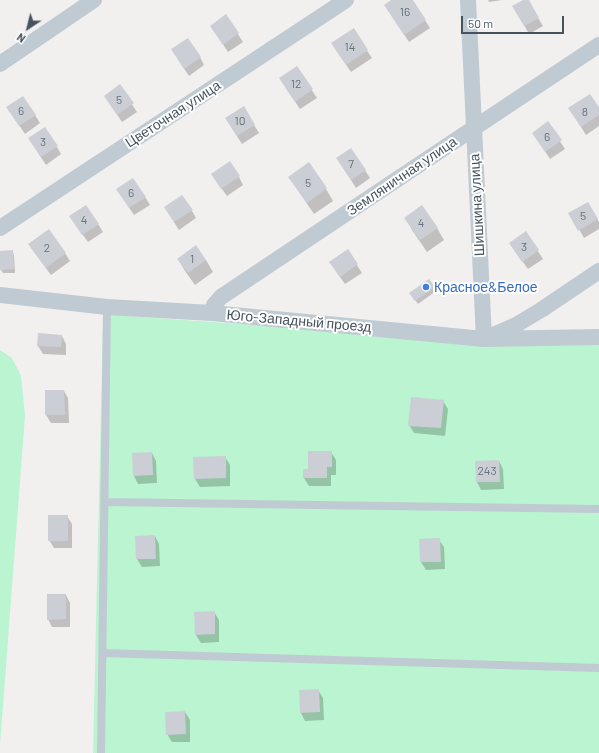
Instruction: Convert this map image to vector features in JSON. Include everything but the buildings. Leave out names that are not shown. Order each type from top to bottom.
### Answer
[{"type":"street","points":[[0,64],[94,0]]},
{"type":"street","name":"Цветочная улица","points":[[0,228],[346,0]]},
{"type":"street","name":"Шишкина улица","points":[[468,0],[484,339]]},
{"type":"street","name":"Земляничная улица","points":[[212,313],[214,305],[221,297],[599,45]]},
{"type":"street","points":[[484,339],[541,310],[599,272]]},
{"type":"street","name":"Юго-Западный проезд","points":[[0,295],[107,307],[212,313],[484,339],[599,338]]},
{"type":"lane","points":[[102,753],[107,307]]},
{"type":"lane","points":[[105,502],[599,509]]},
{"type":"lane","points":[[103,653],[599,668]]},
{"type":"green space","points":[[112,315],[485,341],[599,339],[599,753],[93,753],[103,323]]},
{"type":"green space","points":[[0,350],[12,358],[21,376],[25,415],[0,745]]},
{"type":"place","name":"Красное&Белое","points":[[426,287]]}]
